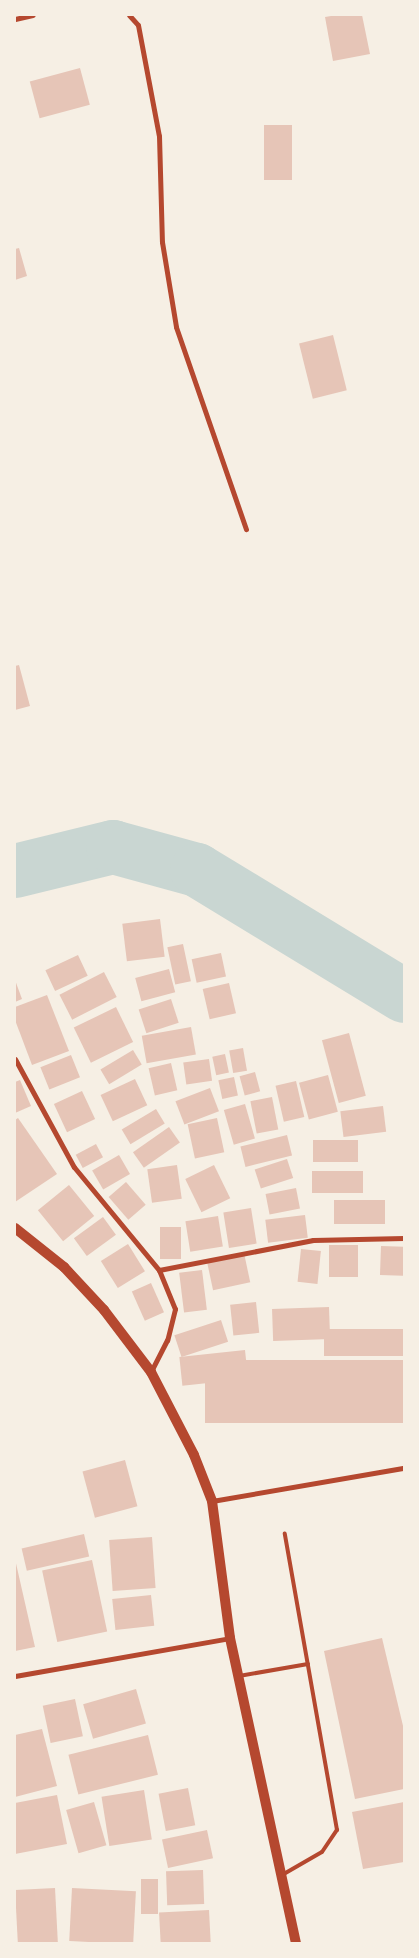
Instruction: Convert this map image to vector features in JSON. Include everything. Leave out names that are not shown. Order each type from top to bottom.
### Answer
[{"type":"main road","points":[[15,1228],[64,1267],[151,1372],[194,1455],[212,1501],[230,1638],[296,1943]]},
{"type":"street","points":[[15,19],[33,15]]},
{"type":"street","points":[[129,15],[138,25],[159,136],[162,242],[176,328],[246,529]]},
{"type":"street","points":[[15,1059],[74,1167],[159,1270],[175,1309],[167,1340],[151,1372]]},
{"type":"street","points":[[159,1270],[313,1240],[404,1238]]},
{"type":"street","points":[[212,1501],[404,1468]]},
{"type":"street","points":[[15,1676],[230,1638]]},
{"type":"lane","points":[[281,1876],[322,1852],[337,1830],[285,1534]]},
{"type":"lane","points":[[238,1677],[308,1664]]},
{"type":"building","points":[[362,15],[370,54],[333,61],[325,17]]},
{"type":"building","points":[[80,68],[90,105],[40,118],[30,81]]},
{"type":"building","points":[[264,125],[292,125],[292,180],[264,180]]},
{"type":"building","points":[[19,248],[27,276],[15,280],[15,249]]},
{"type":"building","points":[[333,335],[347,390],[313,399],[299,343]]},
{"type":"building","points":[[19,665],[30,706],[15,710],[15,666]]},
{"type":"building","points":[[160,919],[165,957],[127,961],[122,924]]},
{"type":"building","points":[[183,944],[191,981],[175,984],[167,947]]},
{"type":"building","points":[[221,953],[226,976],[197,983],[192,959]]},
{"type":"building","points":[[78,955],[88,976],[55,991],[45,970]]},
{"type":"building","points":[[169,969],[175,992],[141,1001],[135,978]]},
{"type":"building","points":[[104,972],[117,997],[72,1020],[59,995]]},
{"type":"building","points":[[15,980],[22,999],[15,1002]]},
{"type":"building","points":[[229,983],[236,1013],[210,1019],[203,989]]},
{"type":"building","points":[[47,995],[69,1051],[32,1065],[15,1020],[15,1007]]},
{"type":"building","points":[[171,999],[179,1023],[146,1033],[139,1010]]},
{"type":"building","points":[[116,1007],[133,1042],[91,1063],[74,1028]]},
{"type":"building","points":[[191,1027],[196,1055],[147,1063],[142,1036]]},
{"type":"building","points":[[349,1033],[366,1096],[339,1103],[322,1040]]},
{"type":"building","points":[[243,1048],[247,1071],[233,1073],[229,1050]]},
{"type":"building","points":[[133,1050],[142,1065],[109,1084],[100,1070]]},
{"type":"building","points":[[225,1054],[229,1073],[216,1075],[212,1057]]},
{"type":"building","points":[[71,1055],[80,1077],[49,1090],[40,1067]]},
{"type":"building","points":[[209,1059],[212,1081],[186,1084],[183,1063]]},
{"type":"building","points":[[171,1063],[177,1090],[155,1095],[149,1068]]},
{"type":"building","points":[[255,1072],[260,1091],[245,1095],[240,1076]]},
{"type":"building","points":[[328,1075],[338,1112],[309,1119],[299,1083]]},
{"type":"building","points":[[234,1077],[238,1096],[222,1099],[218,1080]]},
{"type":"building","points":[[135,1079],[147,1105],[113,1121],[101,1095]]},
{"type":"building","points":[[20,1080],[31,1106],[15,1113],[15,1082]]},
{"type":"building","points":[[296,1081],[304,1117],[284,1122],[276,1086]]},
{"type":"building","points":[[210,1088],[219,1111],[184,1125],[175,1101]]},
{"type":"building","points":[[82,1091],[95,1119],[67,1132],[54,1104]]},
{"type":"building","points":[[272,1097],[278,1129],[257,1134],[250,1101]]},
{"type":"building","points":[[245,1104],[255,1139],[234,1145],[224,1110]]},
{"type":"building","points":[[383,1106],[386,1132],[343,1137],[340,1111]]},
{"type":"building","points":[[156,1109],[165,1124],[130,1144],[122,1130]]},
{"type":"building","points":[[18,1118],[57,1174],[15,1202],[15,1120]]},
{"type":"building","points":[[217,1118],[224,1152],[195,1158],[188,1124]]},
{"type":"building","points":[[169,1127],[180,1143],[144,1168],[133,1152]]},
{"type":"building","points":[[287,1135],[292,1155],[246,1167],[240,1147]]},
{"type":"building","points":[[313,1140],[358,1140],[358,1162],[313,1162]]},
{"type":"building","points":[[96,1144],[103,1157],[83,1168],[76,1155]]},
{"type":"building","points":[[119,1155],[130,1174],[103,1190],[92,1170]]},
{"type":"building","points":[[287,1159],[293,1178],[261,1189],[255,1170]]},
{"type":"building","points":[[177,1165],[182,1199],[152,1203],[147,1169]]},
{"type":"building","points":[[214,1165],[230,1198],[201,1212],[185,1179]]},
{"type":"building","points":[[312,1171],[363,1171],[363,1193],[312,1193]]},
{"type":"building","points":[[126,1182],[146,1205],[128,1220],[109,1197]]},
{"type":"building","points":[[69,1185],[94,1216],[63,1241],[38,1210]]},
{"type":"building","points":[[296,1188],[300,1209],[270,1215],[266,1194]]},
{"type":"building","points":[[334,1200],[385,1200],[385,1224],[334,1224]]},
{"type":"building","points":[[251,1208],[257,1244],[229,1248],[223,1212]]},
{"type":"building","points":[[305,1215],[308,1238],[268,1243],[265,1220]]},
{"type":"building","points":[[218,1216],[223,1247],[190,1252],[185,1221]]},
{"type":"building","points":[[103,1217],[116,1235],[87,1256],[74,1238]]},
{"type":"building","points":[[160,1227],[181,1227],[181,1259],[160,1259]]},
{"type":"building","points":[[128,1244],[145,1271],[118,1288],[101,1261]]},
{"type":"building","points":[[329,1245],[358,1245],[358,1277],[329,1277]]},
{"type":"building","points":[[381,1246],[404,1247],[403,1276],[380,1275]]},
{"type":"building","points":[[301,1249],[321,1251],[317,1284],[298,1282]]},
{"type":"building","points":[[244,1253],[250,1282],[213,1290],[207,1261]]},
{"type":"building","points":[[202,1270],[207,1310],[184,1313],[179,1273]]},
{"type":"building","points":[[151,1283],[164,1312],[145,1321],[132,1292]]},
{"type":"building","points":[[256,1302],[259,1333],[233,1336],[230,1305]]},
{"type":"building","points":[[329,1307],[330,1339],[273,1341],[272,1309]]},
{"type":"building","points":[[221,1320],[228,1342],[182,1357],[174,1335]]},
{"type":"building","points":[[324,1329],[404,1329],[404,1356],[324,1356]]},
{"type":"building","points":[[245,1350],[248,1379],[182,1386],[179,1357]]},
{"type":"building","points":[[205,1360],[404,1360],[404,1423],[205,1423]]},
{"type":"building","points":[[125,1460],[137,1506],[95,1518],[82,1471]]},
{"type":"building","points":[[84,1534],[89,1556],[27,1571],[22,1548]]},
{"type":"building","points":[[152,1537],[156,1588],[113,1591],[109,1540]]},
{"type":"building","points":[[15,1559],[35,1647],[15,1651]]},
{"type":"building","points":[[92,1560],[107,1631],[57,1642],[42,1571]]},
{"type":"building","points":[[151,1595],[154,1626],[115,1630],[112,1599]]},
{"type":"building","points":[[382,1638],[404,1730],[404,1789],[355,1799],[324,1651]]},
{"type":"building","points":[[136,1689],[146,1724],[93,1739],[83,1704]]},
{"type":"building","points":[[75,1699],[83,1736],[51,1743],[43,1706]]},
{"type":"building","points":[[42,1729],[57,1786],[15,1797],[15,1735]]},
{"type":"building","points":[[148,1735],[158,1775],[78,1795],[68,1755]]},
{"type":"building","points":[[188,1788],[195,1825],[166,1831],[159,1794]]},
{"type":"building","points":[[144,1790],[152,1839],[109,1846],[102,1797]]},
{"type":"building","points":[[57,1795],[67,1844],[15,1854],[15,1803]]},
{"type":"building","points":[[94,1802],[106,1845],[79,1853],[66,1810]]},
{"type":"building","points":[[404,1802],[404,1862],[363,1869],[352,1812]]},
{"type":"building","points":[[207,1830],[213,1858],[168,1868],[162,1840]]},
{"type":"building","points":[[203,1870],[204,1904],[167,1905],[166,1871]]},
{"type":"building","points":[[141,1879],[158,1879],[158,1914],[141,1914]]},
{"type":"building","points":[[55,1888],[58,1943],[18,1943],[15,1890]]},
{"type":"building","points":[[72,1888],[136,1891],[133,1943],[69,1941]]},
{"type":"building","points":[[209,1910],[211,1943],[161,1943],[159,1913]]},
{"type":"waterway","points":[[15,871],[113,847],[197,870],[404,996]]}]
